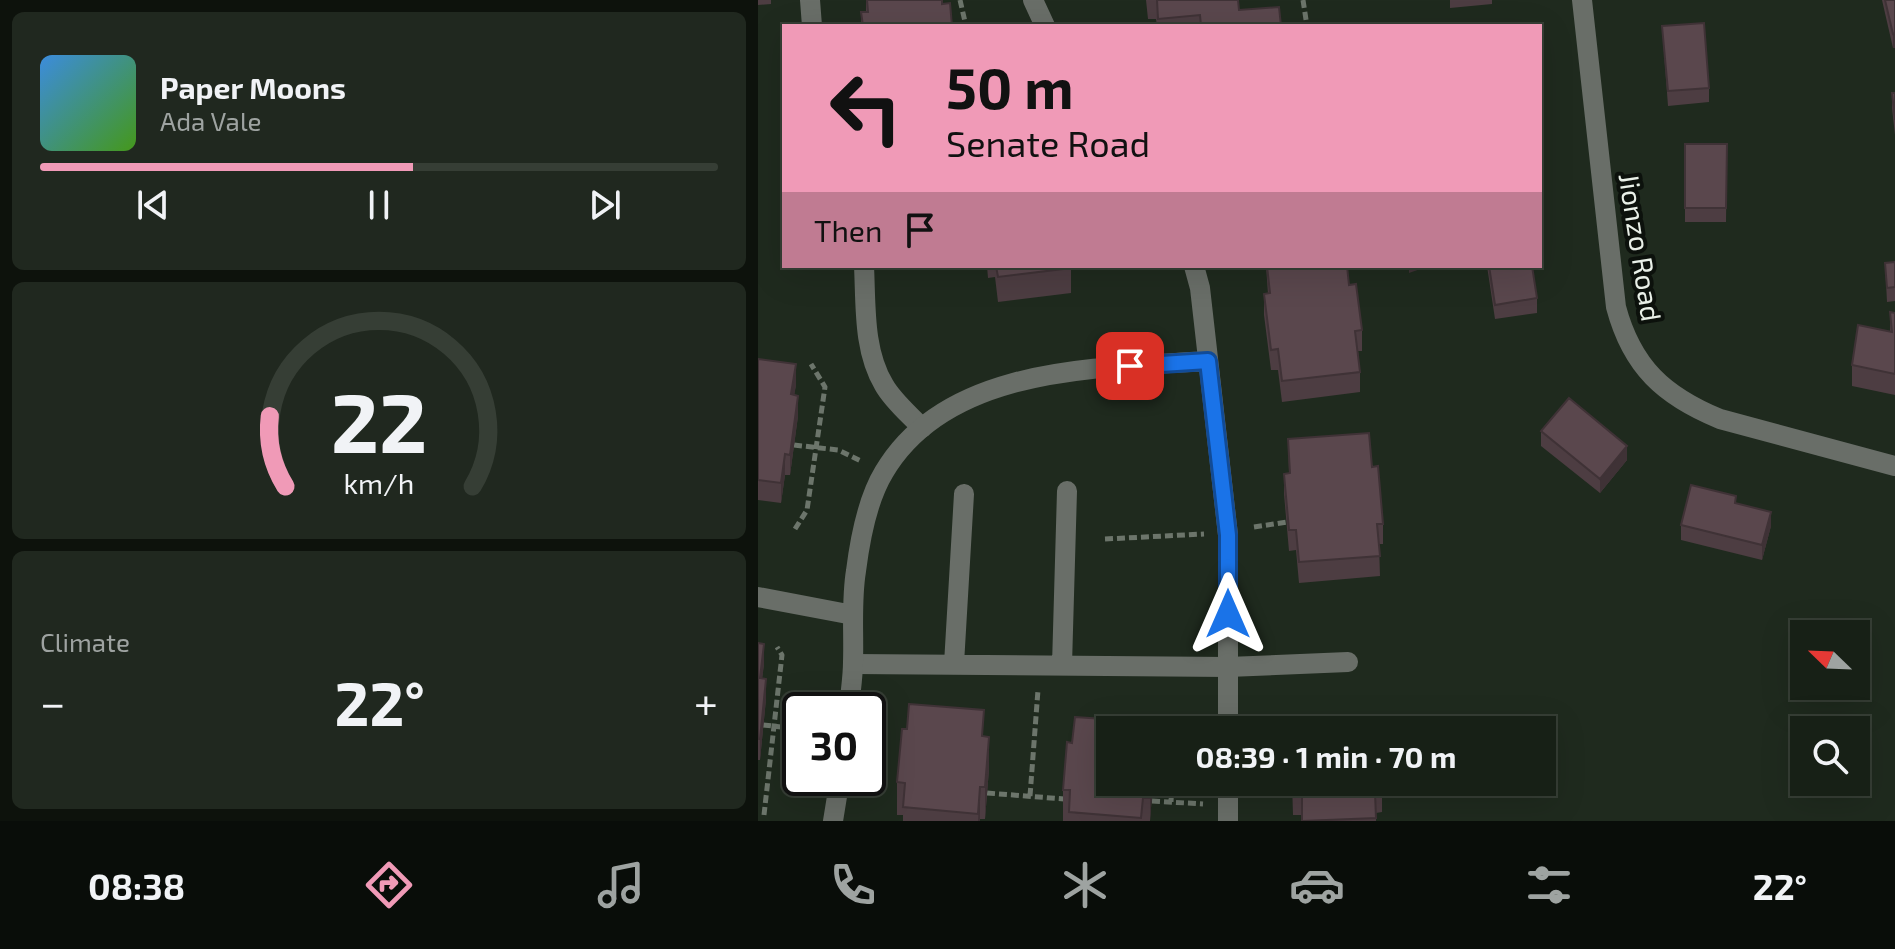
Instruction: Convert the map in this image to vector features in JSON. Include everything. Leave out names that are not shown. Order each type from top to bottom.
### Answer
[{"type":"street","points":[[810,0],[812,24]]},
{"type":"street","points":[[1033,0],[1044,24]]},
{"type":"street","name":"Jionzo Road","points":[[1582,0],[1616,307],[1622,329],[1639,362],[1668,392],[1695,409],[1720,419],[1895,466]]},
{"type":"street","points":[[864,268],[866,330],[876,371],[886,388],[922,428]]},
{"type":"street","points":[[1195,268],[1200,288],[1228,531],[1228,716]]},
{"type":"street","points":[[851,692],[855,573],[876,487],[901,448],[922,428],[958,403],[987,390],[1017,382],[1071,372],[1208,361]]},
{"type":"street","points":[[1062,665],[1067,491]]},
{"type":"street","points":[[954,664],[964,494]]},
{"type":"street","points":[[758,597],[853,615]]},
{"type":"street","points":[[853,664],[1228,667],[1348,662]]},
{"type":"street","points":[[833,821],[837,796]]},
{"type":"street","points":[[1228,796],[1228,821]]},
{"type":"path","points":[[960,0],[966,24]]},
{"type":"path","points":[[1303,0],[1307,24]]},
{"type":"path","points":[[795,529],[807,510],[825,387],[811,364]]},
{"type":"path","points":[[794,445],[838,450],[884,471]]},
{"type":"path","points":[[1105,539],[1192,536],[1287,522]]},
{"type":"path","points":[[764,815],[782,655],[777,647]]},
{"type":"path","points":[[1030,796],[1038,687]]},
{"type":"path","points":[[763,725],[782,726]]},
{"type":"path","points":[[987,793],[1064,799]]},
{"type":"path","points":[[1171,796],[1171,802]]},
{"type":"path","points":[[1152,801],[1211,804],[1219,796]]},
{"type":"building","points":[[867,0],[942,0],[942,4],[950,3],[952,24],[863,24],[861,12],[868,12]]},
{"type":"building","points":[[1157,0],[1238,0],[1239,10],[1279,7],[1281,24],[1201,24],[1200,15],[1158,19]]},
{"type":"building","points":[[1885,0],[1895,0],[1893,34]]},
{"type":"building","points":[[1704,23],[1709,88],[1668,91],[1662,26]]},
{"type":"building","points":[[1892,93],[1895,93],[1895,120]]},
{"type":"building","points":[[1685,144],[1727,144],[1726,208],[1685,208]]},
{"type":"building","points":[[1895,262],[1895,287],[1887,288],[1885,263]]},
{"type":"building","points":[[996,268],[1071,268],[998,277]]},
{"type":"building","points":[[1267,268],[1347,268],[1349,285],[1356,284],[1362,330],[1355,331],[1360,372],[1282,381],[1278,349],[1271,350],[1264,294],[1270,293]]},
{"type":"building","points":[[1489,268],[1532,268],[1537,298],[1495,305]]},
{"type":"building","points":[[1890,312],[1895,313],[1895,374],[1852,365],[1858,325],[1892,332]]},
{"type":"building","points":[[758,359],[796,364],[791,394],[798,396],[790,455],[785,454],[781,483],[758,480]]},
{"type":"building","points":[[1569,398],[1627,446],[1600,479],[1541,431]]},
{"type":"building","points":[[1369,433],[1372,467],[1378,466],[1383,524],[1377,524],[1380,556],[1299,562],[1296,530],[1289,530],[1284,474],[1290,473],[1288,439]]},
{"type":"building","points":[[1691,485],[1736,496],[1735,503],[1771,512],[1762,545],[1681,525]]},
{"type":"building","points":[[758,643],[764,644],[760,678],[766,679],[760,739],[758,739]]},
{"type":"building","points":[[909,704],[984,710],[982,736],[989,737],[985,787],[980,787],[978,814],[903,807],[905,783],[897,782],[902,729],[907,729]]},
{"type":"building","points":[[1075,717],[1096,718],[1096,796],[1150,796],[1143,798],[1141,818],[1069,812],[1070,790],[1063,790],[1067,742],[1072,743]]},
{"type":"building","points":[[1302,796],[1375,796],[1376,818],[1302,821]]},
{"type":"route","points":[[1130,366],[1208,361],[1228,535],[1228,614]]}]
